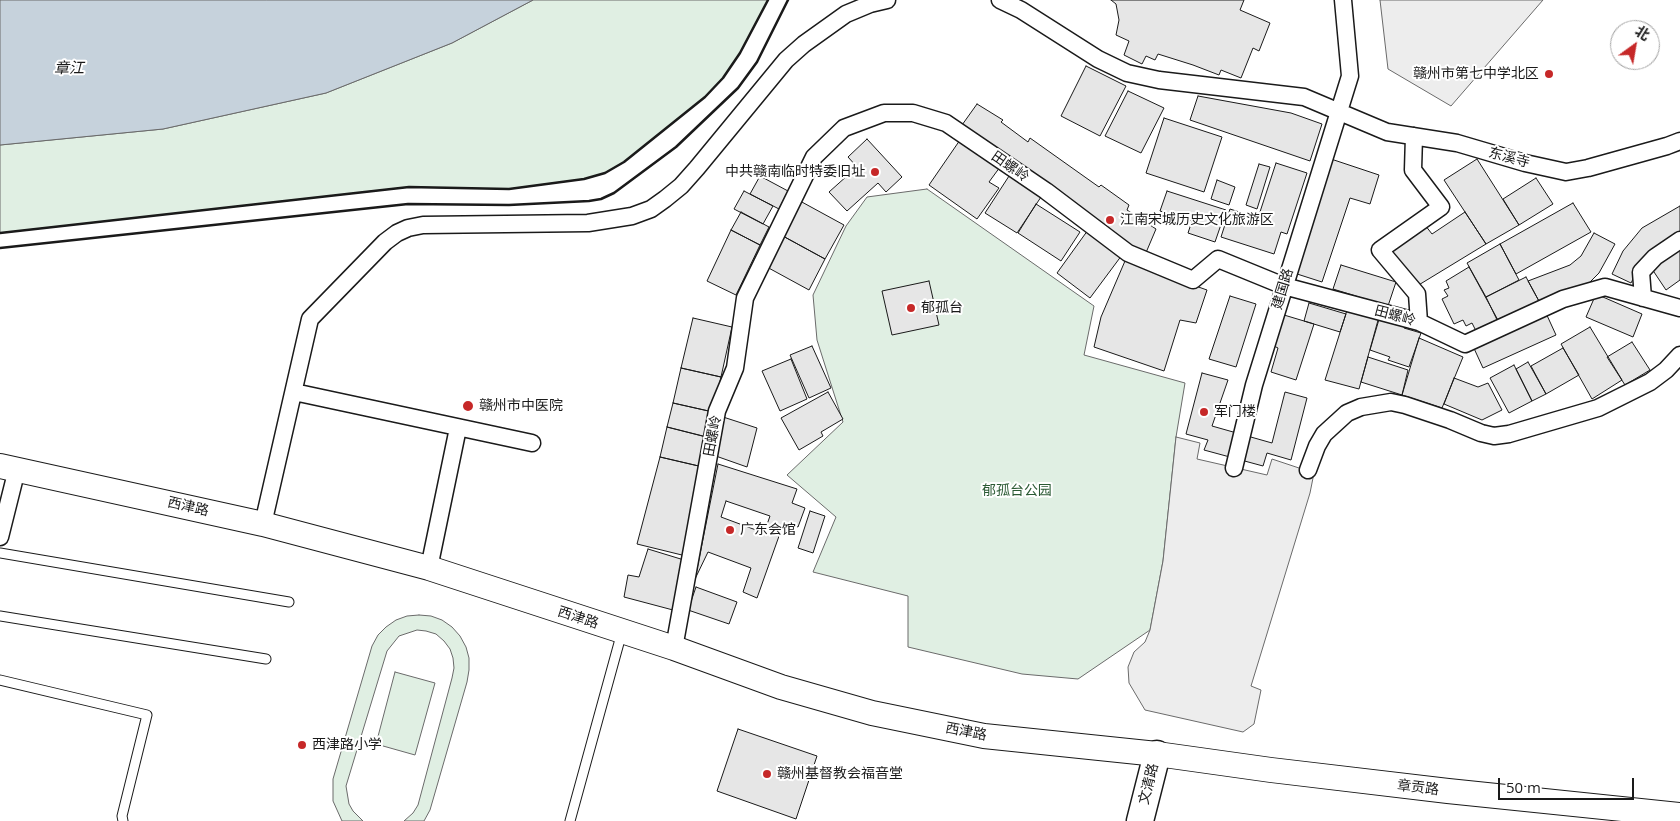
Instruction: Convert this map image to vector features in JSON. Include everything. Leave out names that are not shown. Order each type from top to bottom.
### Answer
[{"type":"main road","name":"西津路","points":[[9,468],[263,524],[429,568],[674,648],[781,687],[872,713],[984,736],[1157,754]]},
{"type":"main road","name":"章贡路","points":[[1157,754],[1429,789],[1680,815]]},
{"type":"main road","name":"文清路","points":[[1140,821],[1157,754]]},
{"type":"main road","name":"文清路","points":[[1150,821],[1157,754]]},
{"type":"street","points":[[263,524],[310,319],[385,242],[408,228],[423,225],[588,223],[632,216],[651,209],[666,199],[692,174],[786,60],[804,44],[846,14],[870,4],[887,0]]},
{"type":"street","name":"东溪寺","points":[[1000,0],[1022,10],[1098,59],[1127,73],[1159,80],[1304,97],[1387,132],[1457,143],[1525,163],[1566,172],[1597,166],[1667,146],[1680,140]]},
{"type":"street","name":"建国路","points":[[1234,468],[1254,385],[1350,76],[1343,0]]},
{"type":"street","name":"田螺岭","points":[[674,648],[717,411],[735,368],[745,298],[814,158],[844,128],[884,113],[913,113],[946,124],[1046,191],[1128,253],[1192,280],[1218,259],[1284,286],[1419,322],[1465,344],[1563,299],[1605,287],[1680,308]]},
{"type":"street","points":[[1414,136],[1413,170],[1441,206],[1380,250],[1417,294],[1419,322]]},
{"type":"street","points":[[1643,298],[1640,272],[1655,258],[1680,240]]},
{"type":"street","points":[[1308,470],[1317,446],[1324,434],[1347,413],[1361,407],[1390,402],[1450,420],[1481,433],[1494,436],[1509,434],[1598,408],[1650,382],[1666,370],[1680,355]]},
{"type":"street","points":[[294,392],[532,443]]},
{"type":"street","points":[[429,568],[458,428]]},
{"type":"street","points":[[0,537],[9,468]]},
{"type":"lane","points":[[0,553],[289,602]]},
{"type":"lane","points":[[0,616],[266,659]]},
{"type":"lane","points":[[570,821],[622,632]]},
{"type":"lane","points":[[0,680],[147,715],[122,816],[123,821]]},
{"type":"green space","points":[[533,0],[768,0],[740,53],[723,78],[705,97],[624,162],[605,173],[584,179],[509,189],[409,187],[0,233],[0,145],[163,129],[326,93],[452,43]]},
{"type":"green space","name":"郁孤台公园","points":[[927,189],[1094,306],[1084,355],[1185,383],[1176,437],[1163,561],[1150,630],[1078,679],[1022,674],[908,647],[908,596],[813,572],[836,517],[787,475],[843,422],[817,340],[813,295],[846,226],[867,197]]},
{"type":"green space","points":[[407,616],[431,616],[442,620],[452,627],[460,636],[469,658],[467,682],[430,810],[424,821],[404,821],[413,813],[418,805],[454,668],[450,649],[444,641],[436,634],[417,630],[399,636],[387,651],[346,786],[349,804],[363,821],[342,821],[333,801],[333,779],[372,646],[378,635],[396,620]]},
{"type":"green space","points":[[395,672],[435,683],[415,755],[376,744]]},
{"type":"shaded area","points":[[1380,0],[1543,0],[1451,106],[1388,69]]},
{"type":"shaded area","points":[[1176,437],[1200,443],[1197,459],[1267,475],[1272,459],[1314,473],[1310,493],[1251,686],[1261,690],[1254,724],[1243,732],[1145,710],[1129,683],[1128,667],[1134,652],[1145,642],[1150,630],[1163,561]]},
{"type":"water","name":"章江","points":[[0,0],[533,0],[452,43],[326,93],[163,129],[0,145]]},
{"type":"building","points":[[1111,0],[1244,0],[1240,10],[1270,23],[1259,51],[1253,48],[1241,78],[1221,70],[1219,75],[1158,54],[1155,60],[1146,56],[1142,64],[1124,55],[1129,41],[1116,35],[1119,20],[1116,4]]},
{"type":"building","points":[[1086,66],[1126,86],[1100,136],[1061,116]]},
{"type":"building","points":[[1128,91],[1164,108],[1141,153],[1105,136]]},
{"type":"building","points":[[1198,96],[1291,113],[1322,124],[1310,161],[1190,120]]},
{"type":"building","points":[[977,104],[1003,120],[1001,122],[1028,142],[1030,138],[1099,187],[1101,185],[1129,205],[1127,210],[1156,229],[1145,255],[1086,215],[962,125]]},
{"type":"building","points":[[1164,118],[1222,137],[1204,192],[1146,173]]},
{"type":"building","name":"中共赣南临时特委旧址","points":[[867,139],[902,177],[886,192],[878,183],[847,211],[829,192],[857,167],[848,157]]},
{"type":"building","points":[[960,140],[1000,167],[989,182],[999,188],[977,219],[929,185]]},
{"type":"building","points":[[1331,159],[1379,175],[1370,204],[1350,198],[1322,282],[1294,273]]},
{"type":"building","points":[[1477,159],[1519,225],[1486,244],[1444,180]]},
{"type":"building","points":[[1276,163],[1307,173],[1287,234],[1281,232],[1274,254],[1221,237],[1230,209],[1258,218]]},
{"type":"building","points":[[1259,164],[1270,167],[1257,209],[1246,205]]},
{"type":"building","points":[[1011,173],[1043,194],[1017,233],[985,213]]},
{"type":"building","points":[[760,176],[788,191],[779,209],[750,194]]},
{"type":"building","points":[[1536,178],[1553,204],[1519,225],[1503,199]]},
{"type":"building","points":[[1217,180],[1235,187],[1229,205],[1211,199]]},
{"type":"building","points":[[744,191],[773,206],[763,224],[734,209]]},
{"type":"building","points":[[1167,191],[1226,210],[1215,242],[1188,233],[1192,221],[1160,211]]},
{"type":"building","points":[[800,201],[844,225],[825,259],[781,235]]},
{"type":"building","points":[[1573,203],[1591,232],[1516,274],[1500,244]]},
{"type":"building","points":[[1036,204],[1080,232],[1061,261],[1018,233]]},
{"type":"building","points":[[1680,206],[1680,232],[1655,248],[1642,262],[1631,283],[1612,274],[1623,251],[1642,228]]},
{"type":"building","points":[[741,212],[769,227],[760,245],[731,230]]},
{"type":"building","points":[[1465,212],[1486,244],[1417,286],[1389,248],[1425,225],[1432,234]]},
{"type":"building","points":[[731,230],[760,245],[736,295],[707,281]]},
{"type":"building","points":[[1088,230],[1122,255],[1090,298],[1057,273]]},
{"type":"building","points":[[1594,233],[1615,244],[1599,273],[1586,286],[1540,303],[1528,281],[1570,265],[1581,256]]},
{"type":"building","points":[[781,235],[825,259],[809,290],[765,266]]},
{"type":"building","points":[[1500,244],[1519,280],[1486,297],[1467,263]]},
{"type":"building","points":[[1680,246],[1680,280],[1666,290],[1650,266]]},
{"type":"building","points":[[1125,261],[1207,290],[1196,323],[1180,320],[1164,371],[1094,347],[1101,317]]},
{"type":"building","points":[[1341,265],[1396,282],[1388,306],[1333,289]]},
{"type":"building","points":[[1469,267],[1499,322],[1477,333],[1472,323],[1466,326],[1463,320],[1454,324],[1442,299],[1448,296],[1444,290],[1449,288],[1446,281]]},
{"type":"building","points":[[1526,277],[1540,303],[1499,324],[1486,297]]},
{"type":"building","name":"郁孤台","points":[[929,281],[939,325],[892,335],[882,291]]},
{"type":"building","points":[[1596,294],[1642,314],[1633,337],[1586,317]]},
{"type":"building","points":[[1230,296],[1256,304],[1236,367],[1209,359]]},
{"type":"building","points":[[1309,303],[1346,314],[1340,332],[1304,321]]},
{"type":"building","points":[[1349,304],[1380,313],[1359,389],[1325,380]]},
{"type":"building","points":[[1545,311],[1556,335],[1483,368],[1472,344]]},
{"type":"building","points":[[1284,315],[1314,324],[1296,380],[1271,372],[1278,348],[1274,346]]},
{"type":"building","points":[[1380,316],[1405,324],[1404,328],[1421,333],[1409,367],[1388,360],[1390,357],[1370,350]]},
{"type":"building","points":[[693,318],[732,327],[721,377],[681,368]]},
{"type":"building","points":[[1590,327],[1622,380],[1592,399],[1561,344]]},
{"type":"building","points":[[1419,338],[1463,357],[1442,408],[1402,395]]},
{"type":"building","points":[[1632,342],[1650,370],[1625,385],[1607,357]]},
{"type":"building","points":[[812,346],[831,388],[809,398],[790,355]]},
{"type":"building","points":[[1563,348],[1579,375],[1546,394],[1531,366]]},
{"type":"building","points":[[1368,357],[1408,370],[1402,395],[1361,382]]},
{"type":"building","points":[[791,359],[807,399],[780,411],[762,371]]},
{"type":"building","points":[[1528,362],[1546,394],[1532,401],[1516,369]]},
{"type":"building","points":[[1514,365],[1532,401],[1509,413],[1490,378]]},
{"type":"building","points":[[681,368],[721,377],[713,412],[673,403]]},
{"type":"building","name":"军门楼","points":[[1202,373],[1228,380],[1212,426],[1272,443],[1285,392],[1307,398],[1291,460],[1267,453],[1263,466],[1204,450],[1208,440],[1186,434]]},
{"type":"building","points":[[1454,378],[1478,387],[1488,383],[1502,410],[1482,420],[1444,404]]},
{"type":"building","points":[[828,392],[843,419],[821,432],[823,436],[799,450],[781,418]]},
{"type":"building","points":[[673,403],[713,412],[707,437],[667,427]]},
{"type":"building","points":[[720,416],[757,428],[747,467],[713,455]]},
{"type":"building","points":[[667,427],[710,438],[703,467],[660,457]]},
{"type":"building","points":[[660,457],[703,467],[686,556],[637,544]]},
{"type":"building","name":"广东会馆","points":[[718,464],[797,489],[792,503],[805,508],[798,527],[784,522],[757,598],[743,592],[751,568],[708,552],[695,579]],"holes":[[[726,501],[770,516],[764,533],[721,517]]]},
{"type":"building","points":[[810,511],[825,516],[813,553],[798,548]]},
{"type":"building","points":[[648,549],[684,560],[673,610],[624,597],[628,575],[639,577]]},
{"type":"building","points":[[696,587],[737,602],[729,624],[688,610]]},
{"type":"building","name":"赣州基督教会福音堂","points":[[738,729],[817,756],[796,819],[717,791]]},
{"type":"wall","points":[[0,233],[409,187],[509,189],[584,179],[605,173],[624,162],[705,97],[723,78],[740,53],[768,0]]},
{"type":"wall","points":[[0,248],[408,204],[509,205],[601,199],[614,193],[676,147],[738,88],[757,62],[788,0]]},
{"type":"place","name":"赣州市第七中学北区","points":[[1549,74]]},
{"type":"place","name":"中共赣南临时特委旧址","points":[[875,172]]},
{"type":"place","name":"江南宋城历史文化旅游区","points":[[1110,220]]},
{"type":"place","name":"郁孤台","points":[[911,308]]},
{"type":"place","name":"赣州市中医院","points":[[468,406]]},
{"type":"place","name":"军门楼","points":[[1204,412]]},
{"type":"place","name":"广东会馆","points":[[730,530]]},
{"type":"place","name":"西津路小学","points":[[302,745]]},
{"type":"place","name":"赣州基督教会福音堂","points":[[767,774]]}]
